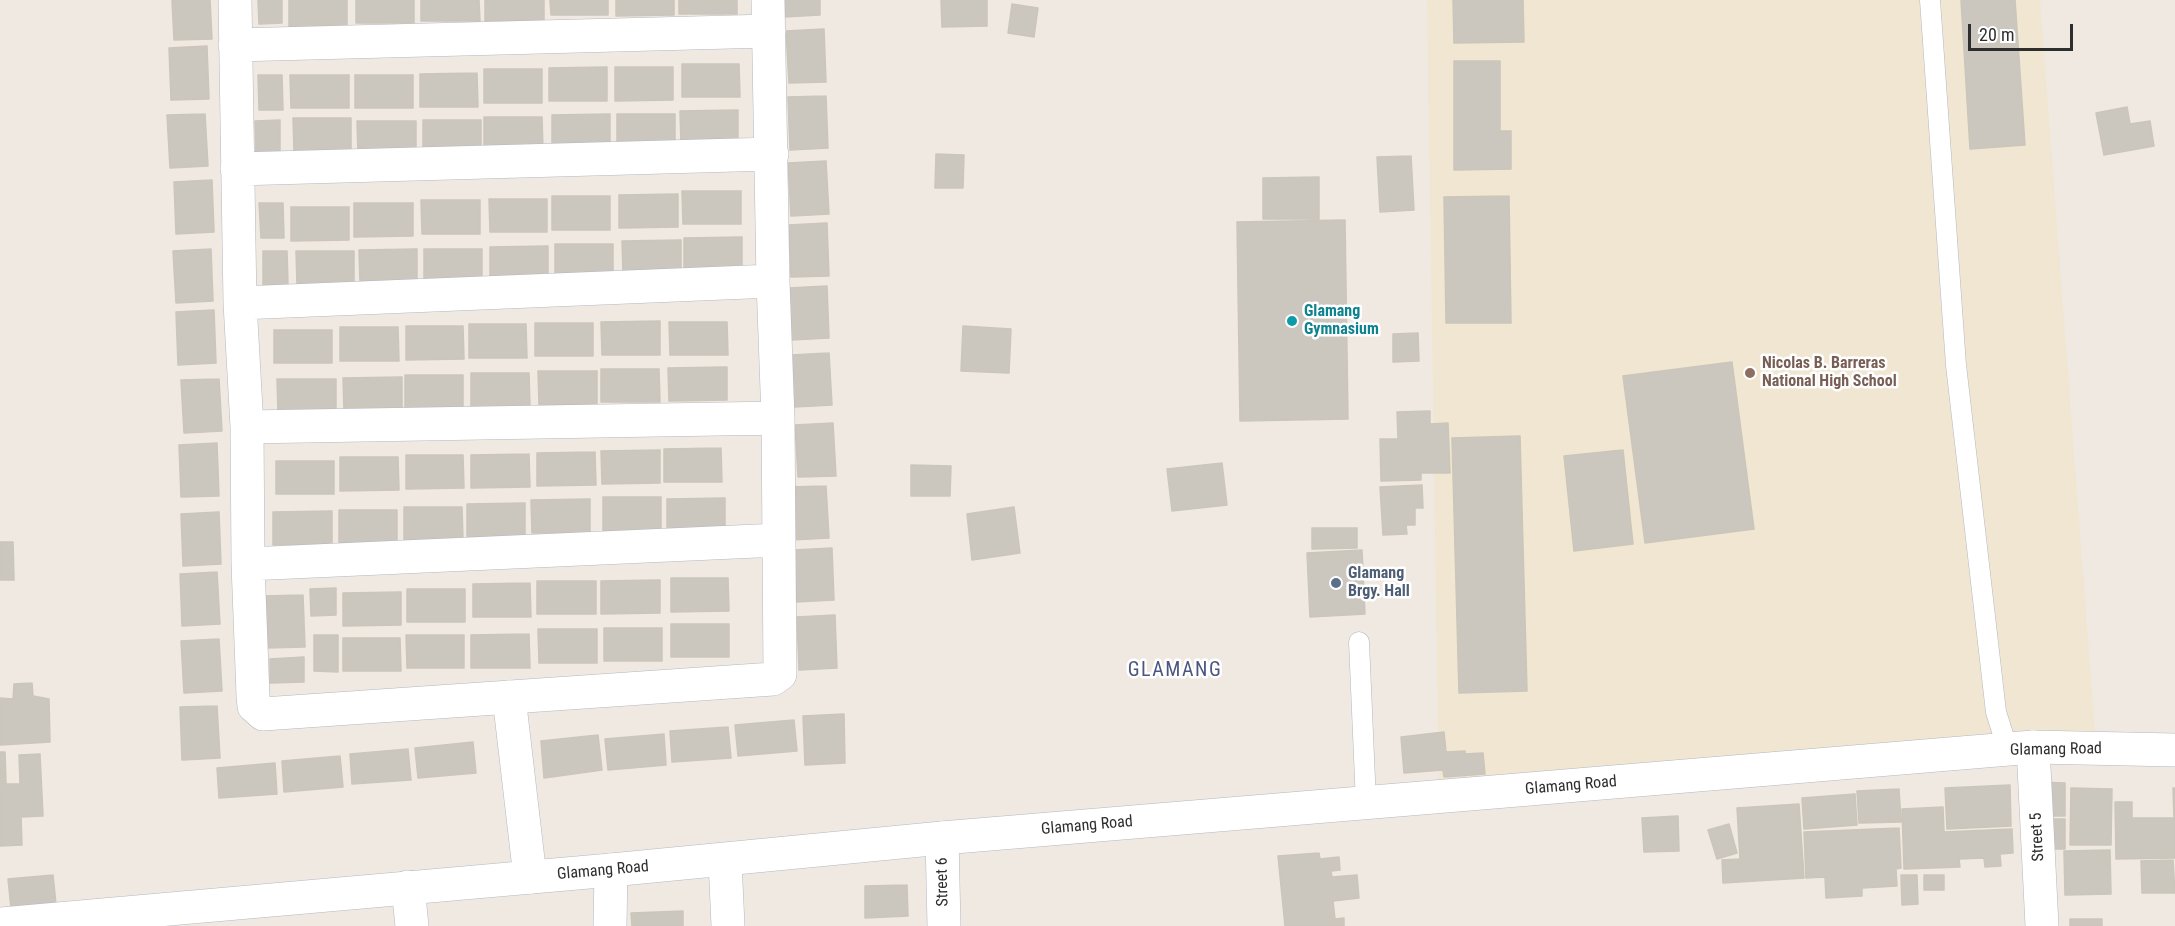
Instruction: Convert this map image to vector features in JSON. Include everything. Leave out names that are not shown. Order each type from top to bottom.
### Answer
[{"type":"street","points":[[235,0],[235,45],[237,169],[240,303],[247,428],[248,564],[254,706],[263,714],[773,679],[780,674],[778,418],[768,16],[235,45]]},
{"type":"street","points":[[237,169],[771,154]]},
{"type":"street","points":[[240,303],[773,281]]},
{"type":"street","points":[[247,428],[778,418]]},
{"type":"street","points":[[248,564],[779,540]]},
{"type":"street","points":[[509,697],[530,878]]},
{"type":"street","name":"Glamang Road","points":[[0,924],[227,915],[408,887],[530,878],[942,838],[2021,748],[2175,750]]},
{"type":"street","name":"Street 5","points":[[2021,748],[2042,926]]},
{"type":"street","name":"Street 6","points":[[942,838],[944,926]]},
{"type":"street","points":[[725,860],[728,926]]},
{"type":"street","points":[[610,926],[611,870]]},
{"type":"street","points":[[408,887],[412,926]]},
{"type":"lane","points":[[1930,0],[1956,365],[1996,712],[2021,748]]},
{"type":"lane","points":[[1359,642],[1366,803]]},
{"type":"shaded area","name":"Nicolas B. Barreras National High School","points":[[1427,0],[2040,0],[2096,746],[1439,790]]},
{"type":"building","points":[[172,0],[210,0],[212,39],[174,40]]},
{"type":"building","points":[[258,0],[282,0],[282,23],[259,24]]},
{"type":"building","points":[[289,0],[347,0],[347,26],[289,27]]},
{"type":"building","points":[[356,0],[414,0],[414,23],[356,23]]},
{"type":"building","points":[[421,0],[479,0],[480,21],[421,21]]},
{"type":"building","points":[[485,0],[544,0],[544,20],[485,21]]},
{"type":"building","points":[[550,0],[608,0],[608,15],[551,15]]},
{"type":"building","points":[[616,0],[674,0],[674,15],[616,16]]},
{"type":"building","points":[[679,0],[737,0],[737,14],[679,14]]},
{"type":"building","points":[[782,0],[820,0],[820,15],[783,17]]},
{"type":"building","points":[[941,0],[987,0],[987,26],[942,27]]},
{"type":"building","points":[[1453,0],[1523,0],[1524,42],[1454,43]]},
{"type":"building","points":[[1961,0],[2015,0],[2025,145],[1970,149]]},
{"type":"building","points":[[1012,4],[1038,8],[1034,37],[1008,33]]},
{"type":"building","points":[[824,29],[826,82],[789,83],[786,31]]},
{"type":"building","points":[[207,46],[209,99],[171,100],[169,48]]},
{"type":"building","points":[[1454,61],[1500,61],[1500,131],[1511,131],[1511,169],[1454,170]]},
{"type":"building","points":[[682,64],[739,64],[740,97],[682,97]]},
{"type":"building","points":[[607,67],[607,101],[549,101],[549,68]]},
{"type":"building","points":[[615,67],[673,67],[673,100],[615,101]]},
{"type":"building","points":[[484,69],[542,69],[542,103],[484,103]]},
{"type":"building","points":[[477,73],[478,107],[420,107],[420,74]]},
{"type":"building","points":[[258,75],[282,75],[283,110],[259,110]]},
{"type":"building","points":[[290,75],[349,75],[349,108],[291,108]]},
{"type":"building","points":[[355,75],[413,75],[413,108],[355,108]]},
{"type":"building","points":[[826,96],[828,148],[790,150],[788,97]]},
{"type":"building","points":[[2127,107],[2130,124],[2150,121],[2154,146],[2104,155],[2096,113]]},
{"type":"building","points":[[738,110],[738,143],[681,144],[680,111]]},
{"type":"building","points":[[205,114],[208,166],[170,168],[167,115]]},
{"type":"building","points":[[610,114],[610,148],[552,148],[552,115]]},
{"type":"building","points":[[617,114],[675,114],[675,147],[617,147]]},
{"type":"building","points":[[484,117],[542,117],[543,150],[484,150]]},
{"type":"building","points":[[293,118],[351,118],[351,152],[294,152]]},
{"type":"building","points":[[280,120],[280,155],[256,156],[255,121]]},
{"type":"building","points":[[423,120],[481,120],[481,153],[423,153]]},
{"type":"building","points":[[357,121],[416,121],[416,154],[358,154]]},
{"type":"building","points":[[936,154],[964,155],[963,188],[935,188]]},
{"type":"building","points":[[1411,156],[1414,210],[1380,212],[1377,157]]},
{"type":"building","points":[[826,161],[829,214],[791,216],[788,163]]},
{"type":"building","points":[[1319,177],[1319,219],[1263,219],[1263,178]]},
{"type":"building","points":[[212,180],[214,232],[176,234],[174,182]]},
{"type":"building","points":[[682,191],[741,191],[741,224],[683,224]]},
{"type":"building","points":[[678,194],[678,227],[619,228],[619,195]]},
{"type":"building","points":[[552,196],[610,196],[610,230],[552,230]]},
{"type":"building","points":[[1509,196],[1511,323],[1446,323],[1444,197]]},
{"type":"building","points":[[489,199],[547,199],[547,232],[490,232]]},
{"type":"building","points":[[421,200],[480,200],[480,234],[422,234]]},
{"type":"building","points":[[259,203],[283,203],[284,238],[261,238]]},
{"type":"building","points":[[354,203],[413,203],[413,236],[354,237]]},
{"type":"building","points":[[291,207],[349,207],[349,240],[291,241]]},
{"type":"building","name":"Glamang Gymnasium","points":[[1345,220],[1348,419],[1240,421],[1237,222]]},
{"type":"building","points":[[827,223],[829,276],[791,277],[789,225]]},
{"type":"building","points":[[742,237],[742,270],[684,271],[684,238]]},
{"type":"building","points":[[681,240],[681,274],[623,274],[622,241]]},
{"type":"building","points":[[555,244],[613,244],[613,277],[555,277]]},
{"type":"building","points":[[548,246],[548,280],[490,280],[490,247]]},
{"type":"building","points":[[211,249],[213,301],[176,303],[173,251]]},
{"type":"building","points":[[417,249],[417,283],[360,283],[359,250]]},
{"type":"building","points":[[424,249],[482,249],[482,282],[424,283]]},
{"type":"building","points":[[263,251],[287,251],[288,285],[263,286]]},
{"type":"building","points":[[296,251],[354,251],[354,284],[297,284]]},
{"type":"building","points":[[827,286],[829,338],[791,340],[789,288]]},
{"type":"building","points":[[214,310],[216,363],[178,365],[176,312]]},
{"type":"building","points":[[660,321],[660,355],[602,355],[601,322]]},
{"type":"building","points":[[669,322],[727,322],[728,355],[670,355]]},
{"type":"building","points":[[535,323],[593,323],[593,356],[535,356]]},
{"type":"building","points":[[469,324],[526,324],[527,358],[469,358]]},
{"type":"building","points":[[406,326],[463,326],[464,359],[406,360]]},
{"type":"building","points":[[963,326],[1011,329],[1009,373],[961,371]]},
{"type":"building","points":[[340,327],[398,327],[399,361],[340,361]]},
{"type":"building","points":[[274,330],[332,330],[332,363],[274,363]]},
{"type":"building","points":[[1418,333],[1419,361],[1393,362],[1393,334]]},
{"type":"building","points":[[829,353],[832,405],[794,407],[791,355]]},
{"type":"building","points":[[1732,362],[1754,529],[1645,543],[1623,376]]},
{"type":"building","points":[[727,367],[727,400],[669,401],[668,368]]},
{"type":"building","points":[[601,369],[659,369],[660,402],[601,402]]},
{"type":"building","points":[[538,371],[597,371],[597,404],[539,405]]},
{"type":"building","points":[[471,373],[529,373],[530,407],[471,407]]},
{"type":"building","points":[[405,375],[463,375],[463,408],[405,408]]},
{"type":"building","points":[[402,377],[402,411],[344,411],[343,378]]},
{"type":"building","points":[[219,379],[222,431],[184,433],[181,380]]},
{"type":"building","points":[[277,379],[336,379],[336,412],[278,412]]},
{"type":"building","points":[[1430,411],[1430,424],[1448,423],[1450,473],[1421,473],[1421,480],[1381,481],[1380,439],[1398,439],[1397,412]]},
{"type":"building","points":[[833,423],[836,476],[798,477],[795,425]]},
{"type":"building","points":[[1520,436],[1527,691],[1459,693],[1452,438]]},
{"type":"building","points":[[217,443],[219,496],[181,497],[179,445]]},
{"type":"building","points":[[721,448],[722,482],[664,482],[664,449]]},
{"type":"building","points":[[660,450],[660,483],[602,484],[601,451]]},
{"type":"building","points":[[1623,450],[1633,544],[1574,551],[1564,456]]},
{"type":"building","points":[[595,452],[596,485],[537,486],[537,453]]},
{"type":"building","points":[[529,454],[530,487],[471,488],[471,455]]},
{"type":"building","points":[[406,455],[463,455],[464,488],[406,489]]},
{"type":"building","points":[[340,457],[398,457],[399,490],[340,491]]},
{"type":"building","points":[[276,461],[334,461],[334,494],[276,494]]},
{"type":"building","points":[[1222,463],[1227,505],[1172,511],[1167,469]]},
{"type":"building","points":[[911,465],[951,466],[950,496],[911,496]]},
{"type":"building","points":[[1422,485],[1423,508],[1415,508],[1415,525],[1406,525],[1407,534],[1383,535],[1380,487]]},
{"type":"building","points":[[826,486],[829,538],[791,540],[788,487]]},
{"type":"building","points":[[603,497],[661,497],[661,530],[603,531]]},
{"type":"building","points":[[725,498],[725,532],[667,532],[667,499]]},
{"type":"building","points":[[590,499],[590,533],[532,533],[531,500]]},
{"type":"building","points":[[525,503],[525,536],[467,537],[467,504]]},
{"type":"building","points":[[404,507],[462,507],[463,540],[404,541]]},
{"type":"building","points":[[1014,507],[1020,553],[972,560],[967,514]]},
{"type":"building","points":[[339,510],[397,510],[397,543],[339,543]]},
{"type":"building","points":[[332,511],[332,544],[273,545],[273,512]]},
{"type":"building","points":[[219,512],[221,564],[183,566],[181,514]]},
{"type":"building","points":[[1312,528],[1357,528],[1357,548],[1312,549]]},
{"type":"building","points":[[0,542],[13,542],[14,580],[0,580]]},
{"type":"building","points":[[832,548],[834,600],[796,602],[794,550]]},
{"type":"building","name":"Glamang Brgy. Hall","points":[[1362,550],[1365,614],[1310,617],[1307,553]]},
{"type":"building","points":[[217,572],[220,624],[182,626],[180,574]]},
{"type":"building","points":[[671,578],[728,578],[729,611],[671,612]]},
{"type":"building","points":[[660,580],[660,613],[601,614],[601,581]]},
{"type":"building","points":[[537,581],[596,581],[596,614],[537,614]]},
{"type":"building","points":[[530,583],[531,617],[473,617],[473,584]]},
{"type":"building","points":[[336,588],[336,615],[311,616],[310,589]]},
{"type":"building","points":[[407,589],[465,589],[465,622],[407,622]]},
{"type":"building","points":[[401,592],[401,625],[343,626],[343,593]]},
{"type":"building","points":[[303,595],[305,647],[266,648],[264,596]]},
{"type":"building","points":[[835,615],[837,668],[799,670],[797,617]]},
{"type":"building","points":[[671,624],[729,624],[729,657],[671,657]]},
{"type":"building","points":[[604,628],[662,628],[662,661],[604,661]]},
{"type":"building","points":[[538,629],[597,629],[597,663],[539,663]]},
{"type":"building","points":[[529,634],[530,668],[471,668],[471,635]]},
{"type":"building","points":[[314,635],[338,635],[338,672],[314,671]]},
{"type":"building","points":[[406,635],[464,635],[464,668],[407,668]]},
{"type":"building","points":[[343,638],[400,638],[401,671],[343,671]]},
{"type":"building","points":[[219,639],[222,691],[184,693],[181,641]]},
{"type":"building","points":[[304,657],[304,682],[270,683],[270,659]]},
{"type":"building","points":[[32,683],[33,696],[49,699],[50,742],[0,745],[0,698],[13,699],[14,684]]},
{"type":"building","points":[[217,706],[220,758],[182,760],[180,707]]},
{"type":"building","points":[[844,714],[845,763],[805,765],[803,716]]},
{"type":"building","points":[[794,720],[797,751],[738,756],[735,725]]},
{"type":"building","points":[[728,727],[731,758],[672,762],[670,731]]},
{"type":"building","points":[[1444,732],[1446,752],[1483,753],[1485,774],[1444,777],[1443,770],[1404,773],[1401,737]]},
{"type":"building","points":[[664,734],[666,765],[608,770],[605,739]]},
{"type":"building","points":[[598,735],[602,770],[544,778],[541,741]]},
{"type":"building","points":[[473,742],[476,773],[418,778],[415,748]]},
{"type":"building","points":[[408,749],[411,780],[352,784],[350,754]]},
{"type":"building","points":[[0,752],[5,752],[6,784],[20,784],[19,755],[40,754],[43,816],[21,817],[22,845],[0,846]]},
{"type":"building","points":[[340,756],[343,787],[284,792],[282,761]]},
{"type":"building","points":[[275,763],[277,794],[219,798],[217,768]]},
{"type":"building","points":[[2036,782],[2065,783],[2065,816],[2036,816]]},
{"type":"building","points":[[2010,785],[2011,826],[1947,829],[1945,788]]},
{"type":"building","points":[[2071,788],[2112,789],[2111,845],[2070,845]]},
{"type":"building","points":[[2173,788],[2175,788],[2175,858],[2116,859],[2115,802],[2132,802],[2132,818],[2174,818]]},
{"type":"building","points":[[1899,789],[1901,822],[1859,823],[1857,791]]},
{"type":"building","points":[[1855,794],[1857,825],[1804,829],[1802,798]]},
{"type":"building","points":[[1799,804],[1804,878],[1723,883],[1722,860],[1740,859],[1737,808]]},
{"type":"building","points":[[1943,807],[1944,832],[2012,829],[2013,853],[2000,854],[2001,866],[1985,867],[1984,858],[1959,859],[1960,867],[1904,869],[1902,809]]},
{"type":"building","points":[[1678,816],[1679,851],[1644,852],[1642,818]]},
{"type":"building","points":[[2040,819],[2065,819],[2065,849],[2040,849]]},
{"type":"building","points":[[1729,824],[1737,853],[1717,859],[1708,830]]},
{"type":"building","points":[[1899,828],[1901,868],[1896,869],[1897,886],[1862,888],[1862,896],[1826,898],[1825,877],[1806,878],[1804,832]]},
{"type":"building","points":[[2110,850],[2111,894],[2065,895],[2064,851]]},
{"type":"building","points":[[1319,853],[1320,859],[1339,857],[1340,870],[1331,871],[1332,877],[1357,875],[1359,898],[1333,901],[1335,919],[1344,918],[1344,926],[1285,926],[1278,856]]},
{"type":"building","points":[[2173,860],[2175,893],[2142,893],[2141,861]]},
{"type":"building","points":[[53,875],[57,914],[12,918],[8,879]]},
{"type":"building","points":[[1901,875],[1917,875],[1918,904],[1902,905]]},
{"type":"building","points":[[1924,875],[1944,875],[1944,890],[1924,890]]},
{"type":"building","points":[[907,885],[908,916],[865,918],[865,886]]},
{"type":"building","points":[[683,911],[683,926],[632,926],[631,913]]},
{"type":"building","points":[[2070,919],[2102,919],[2102,926],[2070,926]]},
{"type":"place","name":"Glamang Gymnasium","points":[[1292,321]]},
{"type":"place","name":"Nicolas B. Barreras National High School","points":[[1750,373]]},
{"type":"place","name":"Glamang Brgy. Hall","points":[[1336,583]]},
{"type":"district","name":"GLAMANG","points":[[1175,671]]}]
